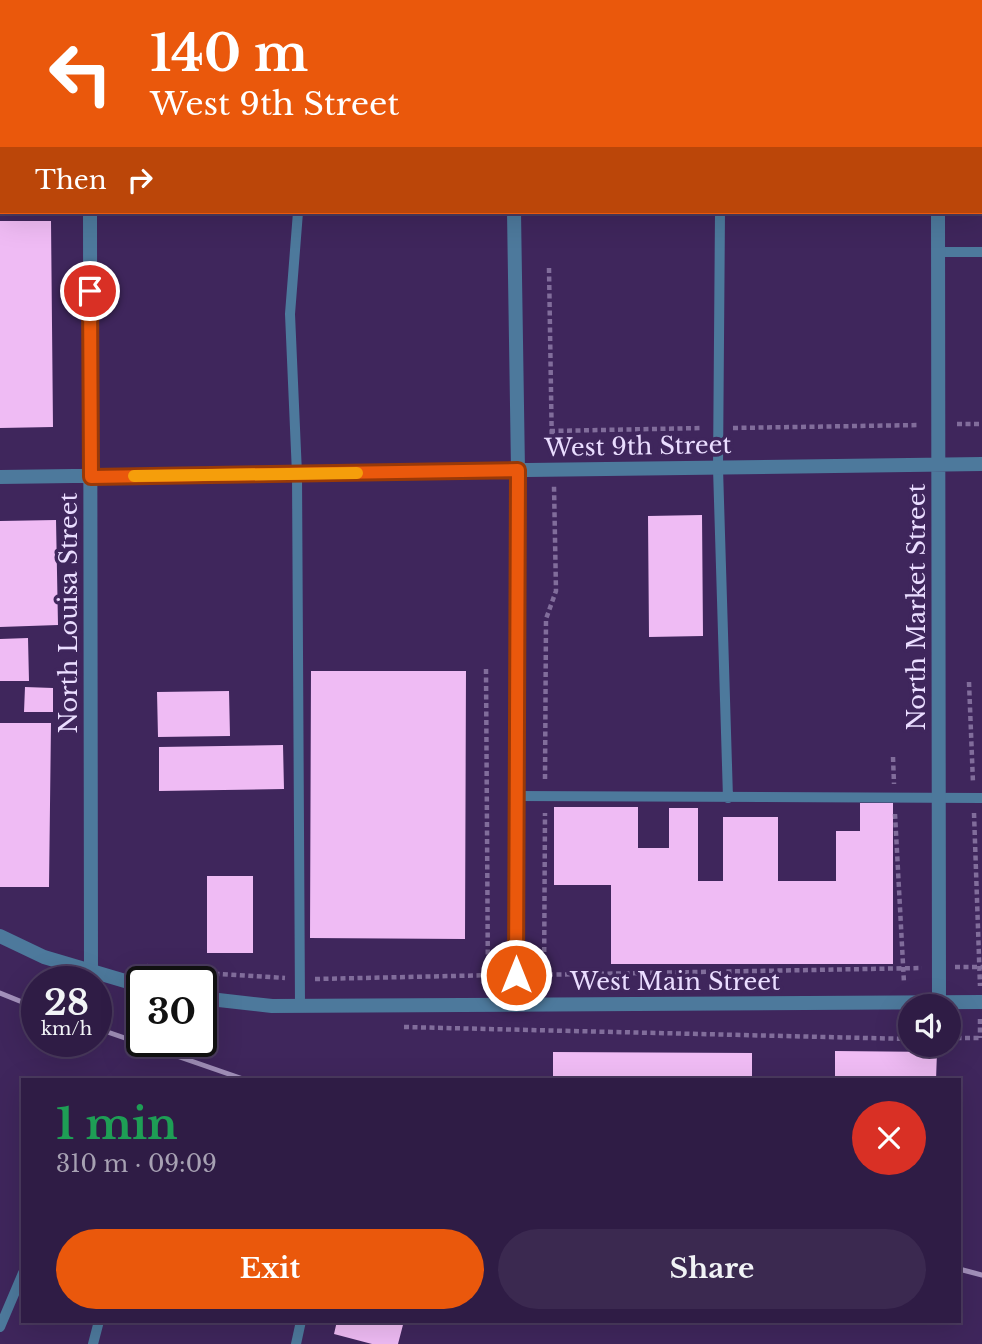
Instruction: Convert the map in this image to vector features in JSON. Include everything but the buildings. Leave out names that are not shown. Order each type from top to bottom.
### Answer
[{"type":"street","name":"North Louisa Street","points":[[90,214],[91,966]]},
{"type":"street","points":[[514,214],[518,470],[515,1005]]},
{"type":"street","name":"North Market Street","points":[[938,214],[939,994]]},
{"type":"street","name":"West 9th Street","points":[[0,477],[982,464]]},
{"type":"street","points":[[0,936],[70,966]]},
{"type":"street","name":"West Main Street","points":[[217,999],[300,1006],[898,1003]]},
{"type":"street","name":"West Main Street","points":[[961,1002],[981,1002]]},
{"type":"lane","points":[[298,214],[290,314],[297,474],[300,1006]]},
{"type":"lane","points":[[720,214],[718,468],[728,798]]},
{"type":"lane","points":[[938,252],[982,252]]},
{"type":"lane","points":[[517,796],[978,798]]},
{"type":"lane","points":[[0,1326],[21,1278]]},
{"type":"lane","points":[[93,1344],[98,1323]]},
{"type":"lane","points":[[296,1344],[301,1323]]},
{"type":"path","points":[[546,1031],[546,620],[556,591],[548,268]]},
{"type":"path","points":[[550,432],[982,424]]},
{"type":"path","points":[[486,669],[489,1030]]},
{"type":"path","points":[[961,1038],[981,1038],[978,798],[970,682]]},
{"type":"path","points":[[893,757],[905,994]]},
{"type":"path","points":[[395,1027],[898,1039]]},
{"type":"railway","points":[[0,993],[21,1002]]},
{"type":"railway","points":[[112,1034],[240,1078]]},
{"type":"railway","points":[[961,1270],[982,1275]]},
{"type":"slow traffic","points":[[134,476],[357,473]]},
{"type":"route","points":[[90,291],[91,477],[518,470],[516,975]]}]
